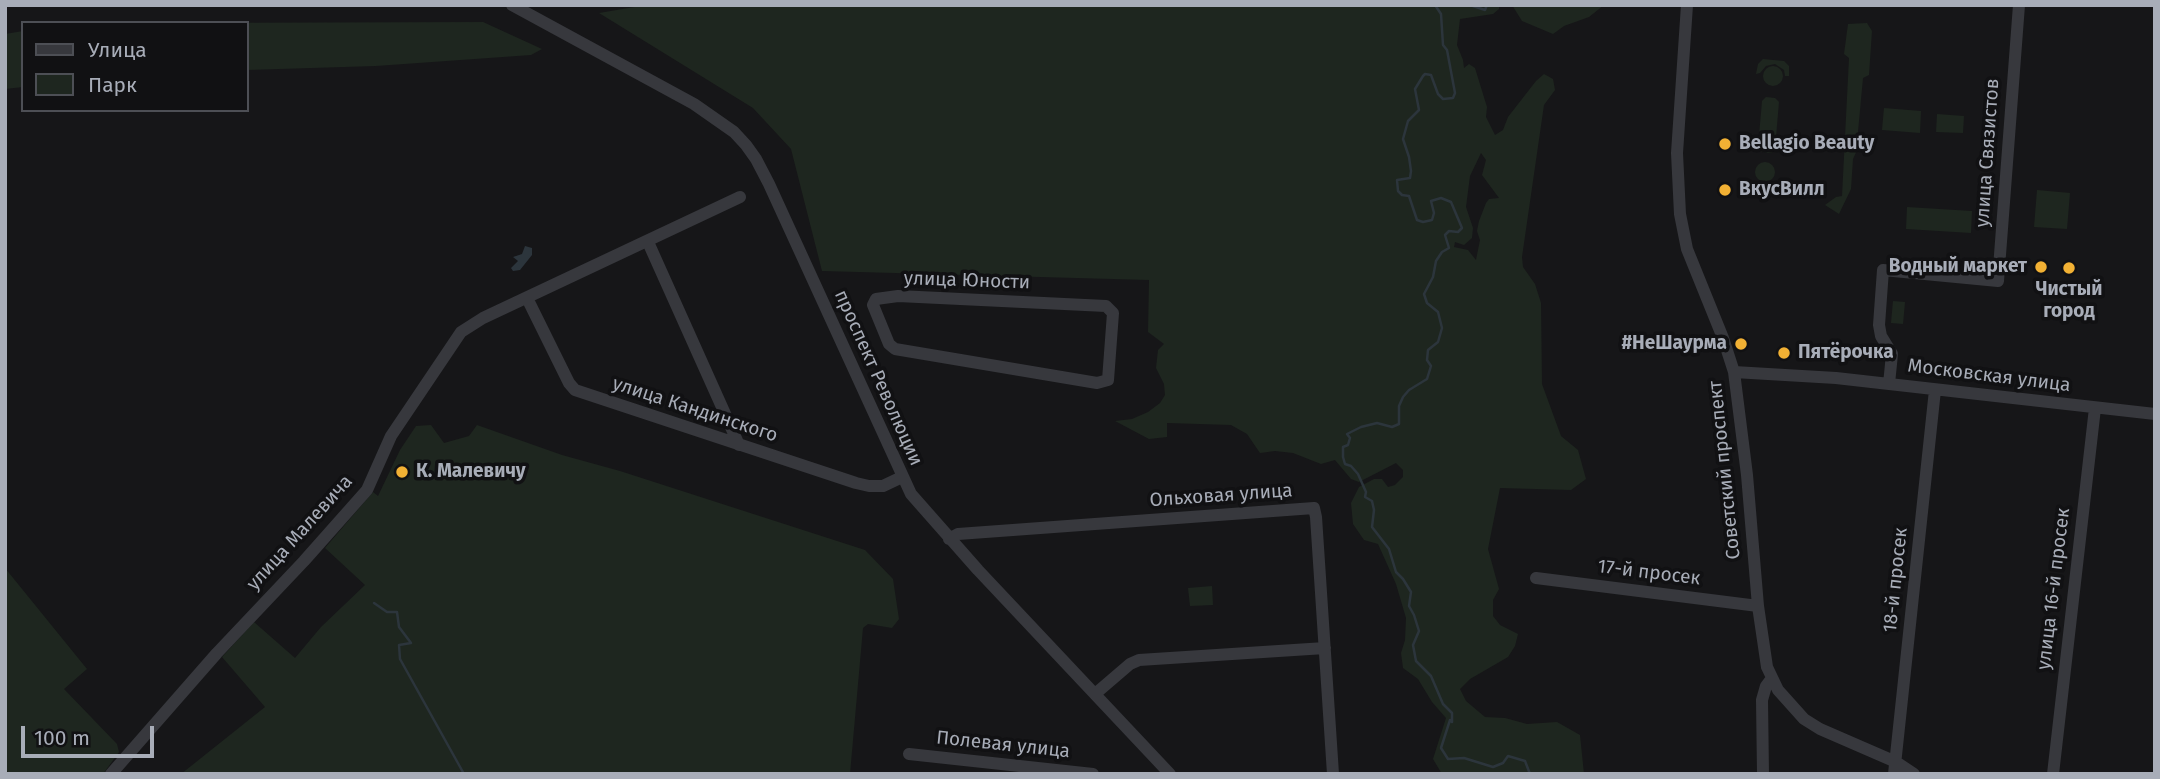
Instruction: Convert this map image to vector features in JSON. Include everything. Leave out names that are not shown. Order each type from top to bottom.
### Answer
[{"type":"street","name":"проспект Революции","points":[[512,5],[639,72],[734,132],[756,159],[911,494],[949,539],[1170,774]]},
{"type":"street","name":"Советский проспект","points":[[1687,5],[1676,153],[1679,214],[1686,249],[1723,338],[1734,372],[1764,654],[1772,678],[1804,719],[1895,768],[1914,774]]},
{"type":"street","name":"улица Связистов","points":[[1889,384],[1892,354],[1881,336],[1879,325],[1883,270],[1997,281],[2019,5]]},
{"type":"street","name":"улица Малевича","points":[[111,774],[367,490],[391,436],[461,332],[482,318],[740,197]]},
{"type":"street","points":[[648,242],[740,445]]},
{"type":"street","name":"улица Юности","points":[[898,296],[1100,306],[1110,309],[1113,313],[1108,380],[1097,383],[1056,375],[895,349],[889,344],[873,302],[876,299],[898,296]]},
{"type":"street","name":"улица Кандинского","points":[[527,298],[575,390],[869,486],[883,486],[902,477]]},
{"type":"street","name":"Московская улица","points":[[1734,372],[1814,376],[2155,414]]},
{"type":"street","name":"18-й просек","points":[[1895,768],[1935,390]]},
{"type":"street","name":"улица 16-й просек","points":[[2053,774],[2095,408]]},
{"type":"street","name":"Ольховая улица","points":[[949,539],[958,534],[1314,508],[1317,517],[1333,774]]},
{"type":"street","name":"17-й просек","points":[[1536,578],[1758,606]]},
{"type":"street","points":[[1095,694],[1133,661],[1325,648]]},
{"type":"street","points":[[1763,774],[1762,700],[1766,686],[1772,678]]},
{"type":"street","name":"Полевая улица","points":[[909,754],[1093,774]]},
{"type":"green space","points":[[646,5],[1499,5],[1499,9],[1493,14],[1460,19],[1457,45],[1464,68],[1469,64],[1475,68],[1487,107],[1486,117],[1495,135],[1503,130],[1508,117],[1536,81],[1544,74],[1553,79],[1555,90],[1544,105],[1522,257],[1523,267],[1535,284],[1541,303],[1542,384],[1561,436],[1578,450],[1586,479],[1571,490],[1500,488],[1488,549],[1499,589],[1493,600],[1493,616],[1500,625],[1518,634],[1508,657],[1470,679],[1460,689],[1466,701],[1485,717],[1505,718],[1527,724],[1557,722],[1580,735],[1584,774],[1442,774],[1433,759],[1446,718],[1418,679],[1403,668],[1401,653],[1405,640],[1406,618],[1396,584],[1378,544],[1364,540],[1353,524],[1351,503],[1359,487],[1374,479],[1382,479],[1388,487],[1395,485],[1403,477],[1403,470],[1396,463],[1359,482],[1351,479],[1335,460],[1321,464],[1293,453],[1260,453],[1247,434],[1231,425],[1167,423],[1167,437],[1149,439],[1115,421],[1132,419],[1148,412],[1160,403],[1165,395],[1164,384],[1156,368],[1158,350],[1164,344],[1148,332],[1149,280],[822,271],[791,149],[753,108],[599,13]],"holes":[[[1481,153],[1486,160],[1482,175],[1499,198],[1489,199],[1479,221],[1477,231],[1480,240],[1476,260],[1468,250],[1454,247],[1455,242],[1464,245],[1472,238],[1473,228],[1466,207],[1470,176]]]},
{"type":"green space","points":[[1512,5],[1604,5],[1589,17],[1564,26],[1553,34],[1522,21]]},
{"type":"green space","points":[[483,22],[542,49],[531,55],[376,66],[248,70],[248,23]]},
{"type":"green space","points":[[1867,23],[1872,31],[1869,75],[1863,78],[1858,132],[1863,137],[1853,159],[1851,189],[1839,214],[1825,205],[1842,196],[1849,58],[1844,54],[1848,24]]},
{"type":"green space","points":[[21,31],[21,87],[5,89],[5,34]]},
{"type":"green space","points":[[1763,59],[1784,61],[1789,66],[1789,76],[1785,76],[1784,70],[1775,64],[1766,66],[1756,74],[1758,64]]},
{"type":"green space","points":[[1773,66],[1780,69],[1783,76],[1780,83],[1773,86],[1766,83],[1763,76],[1766,69]]},
{"type":"green space","points":[[1766,97],[1775,98],[1779,102],[1775,149],[1771,153],[1762,152],[1758,147],[1762,101]]},
{"type":"green space","points":[[1884,108],[1921,111],[1920,133],[1882,130]]},
{"type":"green space","points":[[1937,114],[1964,116],[1963,133],[1936,132]]},
{"type":"green space","points":[[1765,162],[1772,165],[1775,172],[1772,179],[1765,182],[1758,179],[1755,172],[1758,165]]},
{"type":"green space","points":[[2037,190],[2070,193],[2067,229],[2034,227]]},
{"type":"green space","points":[[1907,207],[1972,211],[1971,233],[1906,229]]},
{"type":"green space","points":[[1893,301],[1905,302],[1903,324],[1891,323]]},
{"type":"green space","points":[[431,425],[444,443],[469,436],[477,425],[562,455],[865,550],[893,579],[899,619],[892,628],[868,624],[863,628],[850,774],[181,774],[265,707],[222,657],[254,622],[295,658],[321,627],[365,585],[325,548],[373,492],[378,496],[400,450],[416,426]]},
{"type":"green space","points":[[5,568],[87,669],[64,689],[117,744],[119,752],[103,774],[10,774],[5,769]]},
{"type":"green space","points":[[1212,586],[1213,605],[1190,606],[1188,588]]},
{"type":"shaded area","points":[[525,246],[532,248],[532,255],[520,270],[513,271],[511,268],[518,261],[513,257],[522,254]]},
{"type":"waterway","points":[[1435,5],[1441,14],[1443,45],[1447,50],[1455,93],[1453,98],[1443,99],[1438,94],[1431,75],[1423,76],[1415,89],[1419,110],[1408,121],[1403,139],[1409,157],[1410,178],[1397,180],[1398,191],[1409,196],[1417,220],[1432,220],[1434,213],[1431,201],[1441,198],[1451,202],[1462,228],[1458,232],[1449,231],[1445,235],[1449,248],[1442,252],[1436,261],[1433,277],[1424,294],[1427,303],[1438,312],[1442,328],[1438,342],[1428,350],[1427,360],[1431,366],[1427,379],[1403,397],[1399,406],[1399,424],[1392,427],[1377,423],[1347,434],[1350,438],[1348,445],[1343,447],[1343,457],[1345,464],[1358,474],[1366,492],[1365,497],[1372,501],[1372,527],[1389,549],[1396,572],[1411,592],[1409,606],[1419,631],[1413,645],[1416,661],[1431,676],[1443,704],[1452,713],[1452,722],[1450,720],[1441,748],[1448,759],[1464,758],[1493,767],[1503,763],[1508,756],[1525,761],[1530,774]]},
{"type":"waterway","points":[[1470,5],[1485,10],[1487,5]]},
{"type":"waterway","points":[[374,603],[387,612],[397,612],[399,627],[411,643],[399,645],[400,659],[464,774]]},
{"type":"place","name":"Bellagio Beauty","points":[[1725,144]]},
{"type":"place","name":"ВкусВилл","points":[[1725,190]]},
{"type":"place","name":"Водный маркет","points":[[2041,267]]},
{"type":"place","name":"Чистый город","points":[[2069,268]]},
{"type":"place","name":"#НеШаурма","points":[[1741,344]]},
{"type":"place","name":"Пятёрочка","points":[[1784,353]]},
{"type":"place","name":"К. Малевичу","points":[[402,472]]}]
